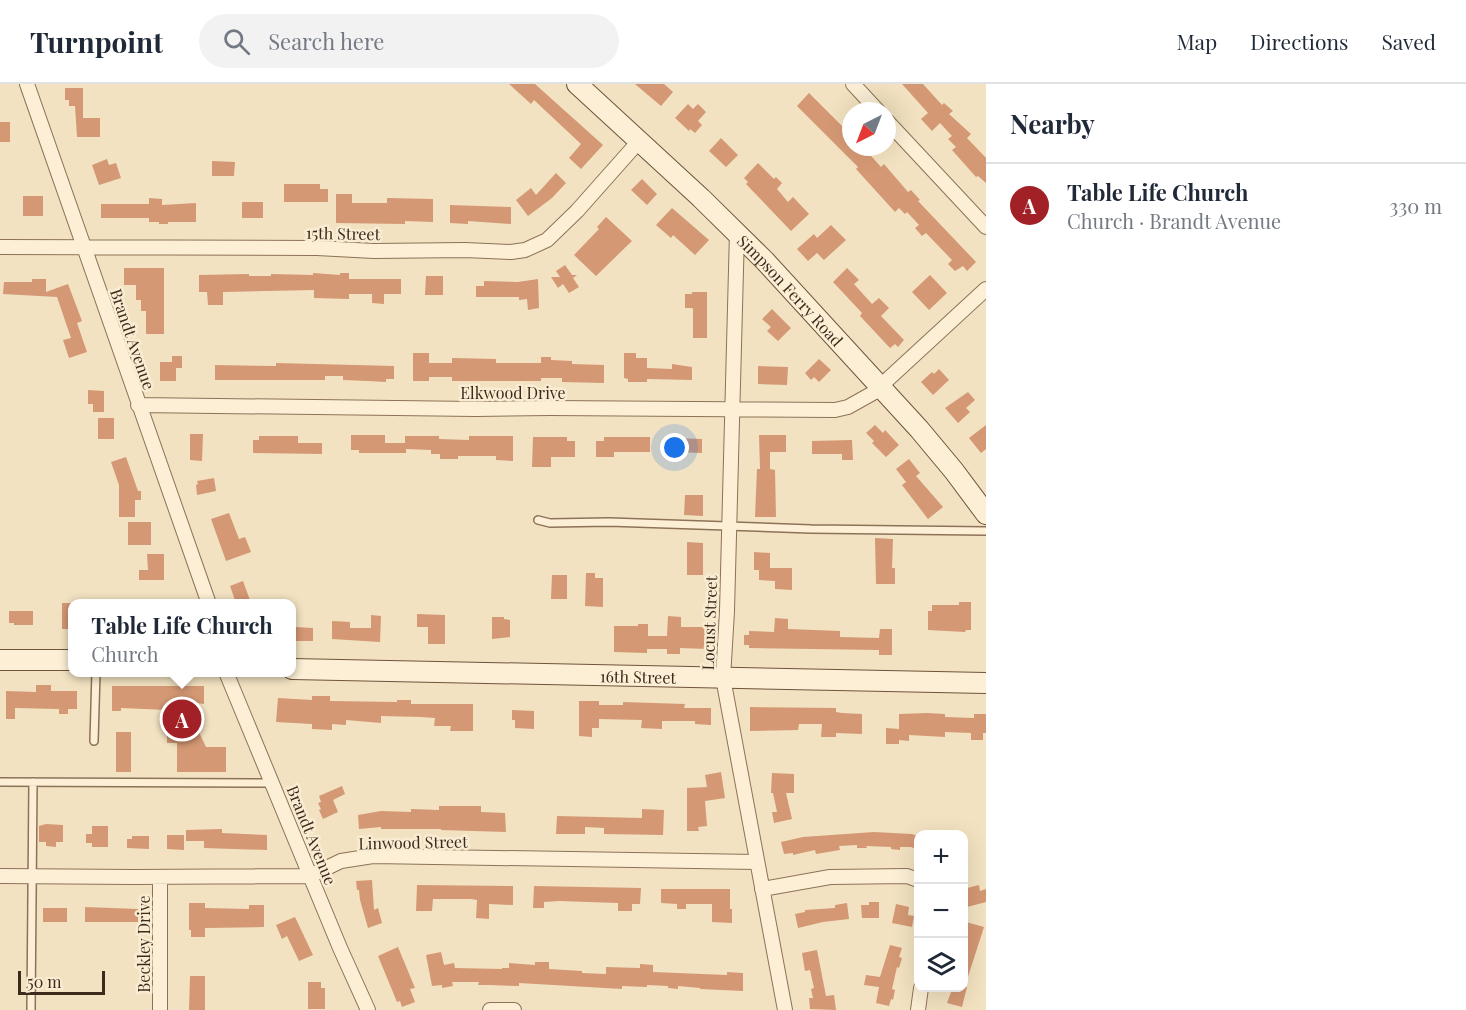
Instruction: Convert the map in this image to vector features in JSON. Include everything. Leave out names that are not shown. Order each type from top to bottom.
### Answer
[{"type":"street","name":"Brandt Avenue","points":[[27,84],[208,599]]},
{"type":"street","name":"Simpson Ferry Road","points":[[577,84],[737,232],[936,448],[986,514]]},
{"type":"street","points":[[853,84],[870,102]]},
{"type":"street","points":[[896,131],[986,227]]},
{"type":"street","name":"15th Street","points":[[0,247],[518,251],[547,240],[577,212],[639,140]]},
{"type":"street","name":"Locust Street","points":[[737,232],[723,678],[785,1010]]},
{"type":"street","name":"Elkwood Drive","points":[[138,405],[835,410],[848,407],[880,387],[984,296]]},
{"type":"street","points":[[0,660],[68,660]]},
{"type":"street","name":"16th Street","points":[[296,669],[986,683]]},
{"type":"street","name":"Brandt Avenue","points":[[228,677],[368,1010]]},
{"type":"street","name":"Linwood Street","points":[[0,876],[310,876],[341,861],[373,856],[757,862]]},
{"type":"street","points":[[762,889],[840,877],[907,876],[914,879]]},
{"type":"street","name":"Beckley Drive","points":[[160,877],[160,1010]]},
{"type":"street","points":[[918,1010],[920,992]]},
{"type":"street","points":[[490,1010],[514,1010]]},
{"type":"lane","points":[[538,520],[550,523],[609,522],[729,527],[986,531]]},
{"type":"lane","points":[[94,741],[96,677]]},
{"type":"lane","points":[[0,782],[273,783]]},
{"type":"lane","points":[[32,1010],[33,782]]},
{"type":"building","points":[[509,84],[535,84],[603,145],[581,169],[569,158],[581,144],[534,100],[531,104]]},
{"type":"building","points":[[635,84],[664,84],[673,92],[661,106]]},
{"type":"building","points":[[902,84],[923,84],[942,105],[944,103],[953,111],[949,114],[971,134],[967,138],[986,158],[986,183],[978,176],[976,177],[952,150],[956,147],[948,139],[952,136],[940,123],[932,131],[921,119],[928,113]]},
{"type":"building","points":[[65,88],[83,88],[83,118],[100,118],[100,137],[77,137],[75,106],[69,106],[69,100],[65,100]]},
{"type":"building","points":[[809,93],[842,126],[842,151],[797,106]]},
{"type":"building","points":[[688,104],[693,109],[698,104],[706,112],[698,121],[702,125],[695,133],[690,129],[689,131],[675,118]]},
{"type":"building","points":[[0,122],[10,122],[10,142],[0,142]]},
{"type":"building","points":[[721,138],[738,155],[726,167],[709,151]]},
{"type":"building","points":[[847,156],[871,156],[881,167],[884,164],[908,192],[911,190],[920,200],[918,201],[976,262],[967,271],[963,266],[955,271],[948,264],[952,260],[926,233],[922,236],[915,228],[919,225],[907,212],[905,214],[899,208],[895,212],[856,169],[858,167]]},
{"type":"building","points":[[107,159],[109,165],[116,163],[121,178],[99,185],[92,165]]},
{"type":"building","points":[[212,161],[235,162],[234,176],[212,176]]},
{"type":"building","points":[[758,163],[774,179],[776,177],[782,183],[777,189],[788,202],[793,197],[809,214],[791,231],[746,184],[748,182],[744,178]]},
{"type":"building","points":[[556,173],[566,183],[552,198],[528,216],[516,200],[531,188],[536,195]]},
{"type":"building","points":[[642,179],[657,194],[647,205],[631,190]]},
{"type":"building","points":[[284,184],[320,184],[320,189],[328,189],[328,202],[284,202]]},
{"type":"building","points":[[336,194],[352,194],[352,203],[387,203],[387,198],[433,199],[433,222],[336,223]]},
{"type":"building","points":[[23,196],[43,196],[43,216],[23,216]]},
{"type":"building","points":[[149,198],[162,199],[162,205],[196,203],[196,222],[159,224],[159,222],[149,222],[149,218],[101,218],[101,204],[149,204]]},
{"type":"building","points":[[242,202],[263,202],[263,218],[242,218]]},
{"type":"building","points":[[450,205],[511,207],[511,224],[468,221],[468,224],[450,223]]},
{"type":"building","points":[[672,208],[709,240],[695,255],[673,235],[671,238],[656,225]]},
{"type":"building","points":[[606,217],[632,241],[596,276],[574,255],[599,229],[597,227]]},
{"type":"building","points":[[831,225],[846,240],[824,260],[817,253],[808,261],[797,249],[814,234],[817,238]]},
{"type":"building","points":[[565,265],[572,275],[577,275],[573,278],[579,287],[569,293],[563,284],[558,288],[551,277],[560,277],[556,271]]},
{"type":"building","points":[[124,268],[164,268],[164,334],[146,334],[146,311],[141,311],[141,300],[136,300],[136,285],[124,285]]},
{"type":"building","points":[[847,268],[859,280],[854,284],[872,304],[879,298],[889,308],[881,316],[904,340],[898,347],[895,344],[890,348],[833,282]]},
{"type":"building","points":[[313,273],[340,275],[340,273],[349,273],[349,279],[401,279],[401,294],[384,294],[384,304],[372,303],[372,294],[349,294],[349,299],[314,298],[314,290],[223,292],[223,305],[208,305],[207,292],[199,292],[199,275],[271,276],[271,274],[313,275]]},
{"type":"building","points":[[930,275],[947,293],[929,310],[912,292]]},
{"type":"building","points":[[426,276],[443,276],[443,295],[425,295]]},
{"type":"building","points":[[32,279],[46,279],[46,292],[68,284],[82,321],[77,323],[87,352],[69,358],[63,340],[71,338],[57,297],[3,294],[4,282],[32,282]]},
{"type":"building","points":[[538,279],[539,308],[528,310],[527,299],[519,300],[519,297],[476,297],[476,286],[484,286],[484,281],[518,282]]},
{"type":"building","points":[[692,292],[707,292],[707,338],[693,338],[693,309],[685,308],[685,294],[692,294]]},
{"type":"building","points":[[772,309],[791,328],[778,341],[767,331],[771,327],[762,319]]},
{"type":"building","points":[[413,353],[429,353],[429,363],[452,363],[452,358],[496,359],[496,363],[541,363],[541,357],[551,357],[551,360],[572,361],[572,364],[604,365],[604,383],[562,382],[562,378],[541,378],[541,381],[452,381],[452,377],[429,377],[429,381],[413,381]]},
{"type":"building","points":[[624,353],[636,353],[636,358],[647,358],[647,368],[672,369],[672,364],[692,367],[692,380],[647,379],[647,382],[628,382],[628,379],[624,378]]},
{"type":"building","points":[[172,356],[182,356],[182,368],[176,368],[176,381],[160,381],[160,362],[172,362]]},
{"type":"building","points":[[819,359],[831,370],[819,382],[814,377],[811,380],[805,373]]},
{"type":"building","points":[[276,363],[394,366],[394,379],[386,379],[386,382],[343,380],[343,376],[325,376],[325,380],[215,380],[215,365],[276,366]]},
{"type":"building","points":[[758,366],[788,367],[787,385],[758,384]]},
{"type":"building","points":[[939,369],[949,380],[933,395],[921,382]]},
{"type":"building","points":[[88,390],[104,391],[104,412],[93,412],[93,404],[88,404]]},
{"type":"building","points":[[968,392],[975,400],[966,408],[970,412],[958,423],[945,408]]},
{"type":"building","points":[[98,418],[114,418],[114,439],[98,439]]},
{"type":"building","points":[[875,425],[883,433],[885,430],[899,445],[886,457],[866,433]]},
{"type":"building","points":[[986,425],[986,449],[981,453],[969,438]]},
{"type":"building","points":[[190,434],[203,434],[202,461],[190,460]]},
{"type":"building","points":[[351,435],[385,435],[385,443],[405,443],[405,436],[439,436],[439,439],[469,440],[469,436],[513,436],[513,461],[496,460],[496,456],[458,456],[458,459],[440,459],[440,454],[431,454],[431,450],[406,449],[406,453],[359,453],[359,450],[351,450]]},
{"type":"building","points":[[759,435],[786,435],[786,452],[770,452],[770,469],[775,470],[776,517],[755,517],[757,469],[760,469]]},
{"type":"building","points":[[259,436],[298,436],[298,443],[322,443],[322,454],[253,453],[253,440],[259,440]]},
{"type":"building","points":[[533,437],[567,437],[567,441],[575,441],[575,457],[551,457],[551,467],[532,467]]},
{"type":"building","points":[[604,437],[650,437],[650,452],[614,452],[614,457],[596,457],[596,441],[604,441]]},
{"type":"building","points":[[673,438],[702,439],[702,453],[673,452]]},
{"type":"building","points":[[852,440],[853,460],[842,460],[842,454],[812,454],[812,441]]},
{"type":"building","points":[[126,457],[138,491],[141,491],[141,500],[135,500],[135,517],[119,517],[119,485],[111,462]]},
{"type":"building","points":[[909,459],[920,473],[916,476],[943,507],[928,519],[902,485],[906,482],[896,469]]},
{"type":"building","points":[[214,478],[216,491],[197,495],[197,481]]},
{"type":"building","points":[[685,495],[703,495],[703,516],[684,515]]},
{"type":"building","points":[[229,513],[239,539],[245,537],[251,552],[226,561],[211,519]]},
{"type":"building","points":[[128,522],[151,522],[151,545],[128,545]]},
{"type":"building","points":[[875,538],[893,539],[892,568],[895,568],[895,584],[876,584]]},
{"type":"building","points":[[687,542],[703,543],[703,575],[687,575]]},
{"type":"building","points":[[754,552],[770,553],[770,568],[792,568],[792,590],[775,589],[775,581],[759,580],[759,570],[754,570]]},
{"type":"building","points":[[147,554],[164,554],[164,580],[139,580],[139,570],[148,570]]},
{"type":"building","points":[[586,573],[595,573],[595,578],[603,578],[603,607],[585,606]]},
{"type":"building","points":[[552,575],[567,575],[567,599],[551,599]]},
{"type":"building","points":[[243,581],[250,599],[235,599],[230,586]]},
{"type":"building","points":[[959,602],[971,602],[971,630],[965,632],[928,630],[928,611],[932,611],[932,605],[959,605]]},
{"type":"building","points":[[62,603],[68,603],[68,629],[62,629]]},
{"type":"building","points":[[9,611],[33,611],[33,625],[9,623]]},
{"type":"building","points":[[417,614],[445,615],[445,644],[428,644],[428,627],[417,627]]},
{"type":"building","points":[[371,615],[381,616],[380,642],[332,639],[332,621],[350,622],[350,628],[371,628]]},
{"type":"building","points":[[668,616],[681,617],[681,627],[707,627],[707,649],[680,648],[680,654],[667,654],[667,649],[647,649],[647,653],[614,652],[614,626],[648,624],[648,636],[667,636]]},
{"type":"building","points":[[492,617],[504,617],[510,620],[510,637],[492,639]]},
{"type":"building","points":[[775,618],[788,619],[788,629],[840,631],[840,637],[879,638],[880,629],[892,629],[892,655],[879,655],[879,650],[749,648],[749,645],[744,645],[744,635],[749,635],[749,631],[774,632]]},
{"type":"building","points":[[296,627],[313,628],[313,641],[296,641]]},
{"type":"building","points":[[36,685],[51,685],[51,691],[77,691],[77,709],[68,709],[68,714],[59,714],[59,709],[15,708],[15,719],[6,719],[6,691],[36,692]]},
{"type":"building","points":[[112,686],[204,686],[204,704],[197,703],[197,728],[206,747],[226,747],[226,772],[177,772],[177,743],[167,743],[167,710],[121,708],[121,711],[112,711]]},
{"type":"building","points":[[312,696],[330,696],[330,701],[397,702],[397,700],[411,700],[411,704],[473,704],[473,731],[450,731],[451,726],[434,726],[435,718],[421,717],[381,716],[381,723],[346,720],[346,725],[332,724],[332,730],[312,729],[312,724],[276,722],[278,698],[312,700]]},
{"type":"building","points":[[579,701],[599,701],[599,705],[623,705],[623,702],[685,704],[684,708],[711,708],[711,725],[695,724],[695,721],[662,721],[662,729],[641,728],[642,720],[599,719],[599,728],[592,728],[592,737],[579,736]]},
{"type":"building","points":[[750,707],[836,708],[836,712],[862,714],[862,734],[836,733],[836,737],[821,737],[822,724],[799,724],[798,730],[750,731]]},
{"type":"building","points":[[512,710],[534,711],[534,729],[515,728]]},
{"type":"building","points":[[899,714],[945,714],[945,717],[974,718],[974,714],[986,714],[986,733],[983,733],[983,740],[971,740],[971,733],[945,732],[945,737],[909,735],[909,741],[899,740],[899,744],[886,744],[886,728],[899,729]]},
{"type":"building","points":[[116,732],[131,732],[131,772],[116,772]]},
{"type":"building","points":[[721,772],[725,798],[705,801],[707,826],[698,827],[699,831],[687,831],[687,788],[707,787],[705,775]]},
{"type":"building","points":[[772,773],[794,774],[794,793],[786,793],[792,819],[774,823],[772,812],[777,812],[773,793],[771,793]]},
{"type":"building","points":[[342,786],[345,794],[333,800],[338,812],[323,819],[319,810],[321,809],[318,803],[321,802],[319,796]]},
{"type":"building","points":[[439,806],[481,806],[481,812],[505,813],[506,832],[381,829],[381,827],[359,829],[358,815],[381,811],[411,812],[411,809],[439,810]]},
{"type":"building","points":[[642,809],[664,810],[663,835],[604,834],[604,828],[585,827],[585,834],[556,834],[557,816],[642,818]]},
{"type":"building","points":[[63,825],[63,842],[56,842],[56,847],[46,846],[46,842],[39,842],[39,826]]},
{"type":"building","points":[[92,826],[108,826],[108,847],[92,847],[92,843],[86,843],[86,834],[92,834]]},
{"type":"building","points":[[222,829],[222,833],[267,835],[267,850],[204,848],[204,841],[186,841],[186,830]]},
{"type":"building","points":[[874,832],[912,834],[914,835],[914,848],[900,847],[900,850],[891,849],[891,847],[866,846],[867,848],[857,848],[857,845],[839,846],[840,850],[816,854],[815,850],[793,855],[793,853],[784,854],[781,842],[803,837]]},
{"type":"building","points":[[167,835],[184,835],[184,850],[167,849]]},
{"type":"building","points":[[132,836],[149,836],[149,849],[127,848],[127,839],[132,839]]},
{"type":"building","points":[[372,880],[374,910],[378,908],[382,923],[368,928],[356,881]]},
{"type":"building","points":[[417,885],[513,886],[513,905],[489,904],[489,919],[476,918],[477,900],[471,899],[433,899],[432,911],[416,911]]},
{"type":"building","points":[[979,885],[980,891],[986,889],[986,902],[968,907],[968,888]]},
{"type":"building","points":[[534,886],[641,888],[640,904],[632,904],[632,911],[618,911],[618,903],[559,901],[544,902],[544,908],[533,908]]},
{"type":"building","points":[[661,889],[730,889],[732,923],[712,922],[712,904],[686,904],[686,909],[677,909],[677,904],[661,903]]},
{"type":"building","points":[[869,902],[879,902],[879,918],[862,918],[861,905],[869,905]]},
{"type":"building","points":[[189,903],[205,903],[205,908],[249,909],[249,905],[264,905],[264,927],[205,928],[205,937],[191,937]]},
{"type":"building","points":[[847,903],[849,919],[798,928],[795,914],[805,912],[805,910],[835,908],[835,905]]},
{"type":"building","points":[[896,904],[909,907],[908,915],[914,916],[912,927],[892,923]]},
{"type":"building","points":[[85,907],[138,909],[138,922],[85,922]]},
{"type":"building","points":[[43,908],[67,908],[67,922],[43,922]]},
{"type":"building","points":[[295,917],[313,955],[299,961],[287,936],[282,939],[276,925]]},
{"type":"building","points":[[968,923],[984,927],[968,977]]},
{"type":"building","points":[[890,945],[902,948],[899,957],[902,958],[899,968],[897,967],[892,989],[895,990],[893,1000],[891,999],[889,1006],[876,1003],[879,987],[864,985],[866,975],[880,977]]},
{"type":"building","points":[[398,947],[415,988],[410,989],[415,1002],[402,1007],[400,1001],[397,1002],[378,956]]},
{"type":"building","points":[[817,950],[826,996],[834,995],[836,1010],[810,1009],[809,998],[813,998],[811,989],[814,988],[810,970],[805,971],[802,953]]},
{"type":"building","points":[[441,952],[444,965],[454,963],[455,968],[502,969],[509,968],[509,963],[535,965],[535,962],[549,962],[549,969],[582,971],[582,973],[606,974],[606,967],[640,968],[640,964],[653,965],[653,972],[727,975],[727,972],[743,973],[743,991],[678,986],[678,989],[647,985],[647,987],[622,986],[622,989],[519,983],[519,986],[478,985],[479,982],[452,982],[453,986],[442,988],[442,985],[432,986],[426,955]]},
{"type":"building","points":[[190,976],[205,976],[205,1010],[189,1010]]},
{"type":"building","points":[[308,982],[321,982],[321,988],[325,988],[325,1009],[308,1009]]},
{"type":"building","points":[[951,992],[966,992],[962,1007],[947,1003]]},
{"type":"place","name":"Table Life Church","points":[[182,719]]}]
